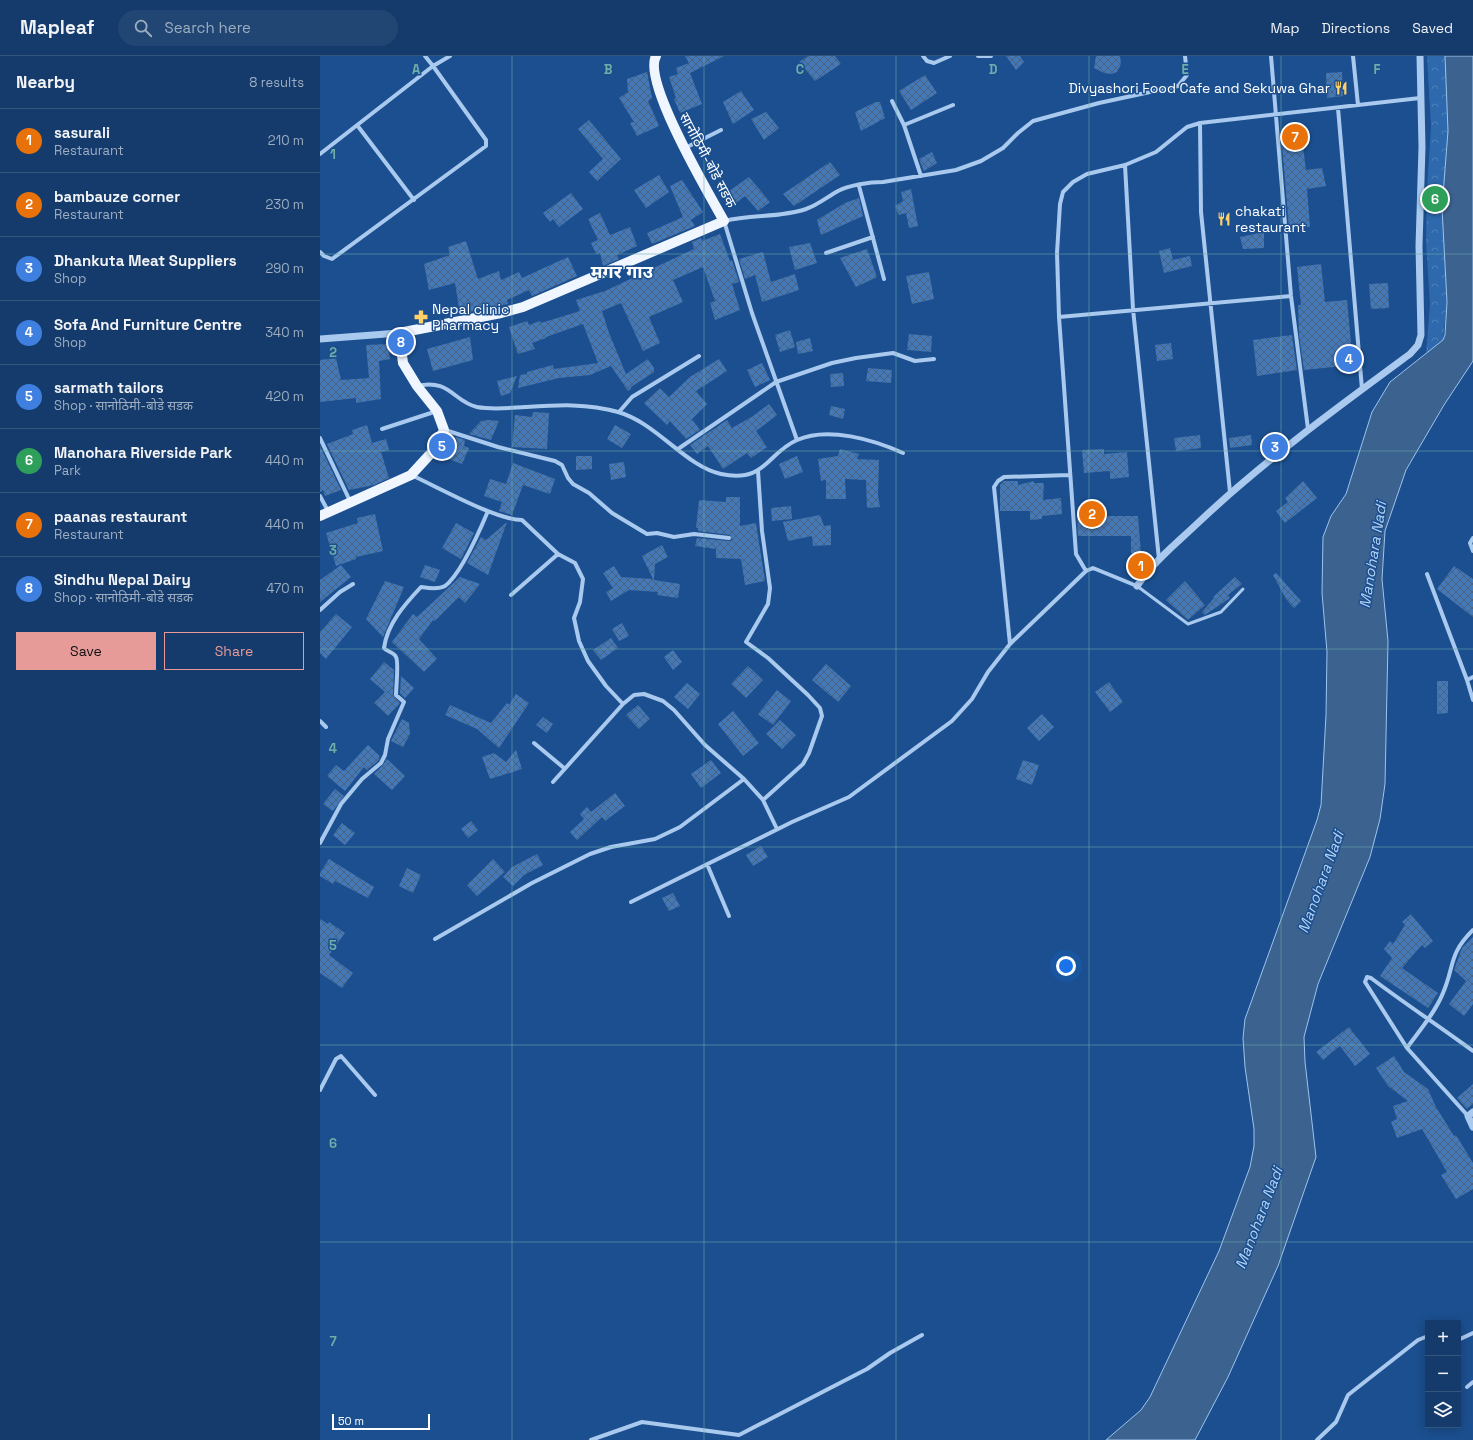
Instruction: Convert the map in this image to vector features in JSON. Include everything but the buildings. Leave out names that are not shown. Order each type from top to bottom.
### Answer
[{"type":"main road","name":"सानोठिमी-बोडे सडक","points":[[399,333],[501,313],[523,307],[724,221],[684,148],[669,117],[655,72],[653,62],[656,56]]},
{"type":"main road","points":[[324,513],[411,475],[433,451],[444,430],[437,411],[416,386],[403,363],[399,333]]},
{"type":"street","points":[[320,252],[324,256],[332,259],[486,146],[486,140],[425,56]]},
{"type":"street","points":[[320,154],[433,66],[450,56]]},
{"type":"street","points":[[923,56],[927,60],[934,63],[950,56]]},
{"type":"street","points":[[978,56],[990,56]]},
{"type":"street","points":[[797,440],[752,313],[724,221],[743,216],[792,213],[820,203],[839,191],[872,182],[883,182],[956,170],[981,161],[1003,148],[1033,121],[1052,115],[1178,86],[1187,75],[1185,56]]},
{"type":"street","points":[[1272,56],[1291,296],[1308,429]]},
{"type":"street","points":[[1353,56],[1358,105]]},
{"type":"street","points":[[631,902],[777,830],[849,797],[952,720],[972,699],[988,672],[1010,644],[1086,571],[1093,568],[1137,586],[1159,559],[1230,492],[1308,429],[1410,354],[1418,345],[1421,335],[1419,246],[1422,147],[1420,56]]},
{"type":"street","points":[[1086,571],[1076,554],[1069,475],[1059,317],[1057,253],[1060,204],[1063,192],[1073,182],[1087,174],[1125,164],[1156,152],[1187,127],[1200,123],[1420,98]]},
{"type":"street","points":[[892,101],[904,125],[921,176]]},
{"type":"street","points":[[904,125],[953,105]]},
{"type":"street","points":[[1338,108],[1362,389]]},
{"type":"street","points":[[1200,123],[1201,212],[1230,492]]},
{"type":"street","points":[[358,124],[414,200]]},
{"type":"street","points":[[684,148],[721,130]]},
{"type":"street","points":[[1125,164],[1133,309],[1159,559]]},
{"type":"street","points":[[859,186],[884,279]]},
{"type":"street","points":[[826,254],[873,238]]},
{"type":"street","points":[[1059,317],[1133,309],[1211,304],[1291,296]]},
{"type":"street","points":[[320,339],[399,333]]},
{"type":"street","points":[[678,449],[776,382],[832,363],[856,358],[893,353],[915,361],[934,359]]},
{"type":"street","points":[[620,412],[632,397],[699,356]]},
{"type":"street","points":[[416,386],[437,384],[473,406],[488,409],[574,405],[620,412],[643,424],[699,465],[722,474],[747,474],[758,471],[797,440],[819,435],[844,435],[863,438],[903,453]]},
{"type":"street","points":[[382,429],[437,411]]},
{"type":"street","points":[[444,430],[498,447],[555,461],[562,465],[568,478],[574,484],[589,492],[612,513],[648,534],[657,533],[674,538],[694,534],[729,538]]},
{"type":"street","points":[[320,438],[350,501]]},
{"type":"street","points":[[758,471],[762,530],[770,588],[768,604],[746,642],[768,658],[808,695],[820,708],[822,716],[809,753],[803,764],[763,800]]},
{"type":"street","points":[[411,475],[488,511],[514,520],[522,520],[558,554],[575,563],[583,579],[580,602],[574,618],[579,641],[588,661],[606,686],[624,704]]},
{"type":"street","points":[[1010,644],[994,487],[998,481],[1004,477],[1069,475]]},
{"type":"street","points":[[320,496],[324,513]]},
{"type":"street","points":[[320,843],[341,804],[362,779],[381,763],[386,755],[388,739],[404,702],[396,695],[398,663],[396,656],[384,648],[389,631],[402,608],[421,587],[434,589],[445,586],[458,570],[488,511]]},
{"type":"street","points":[[1473,538],[1470,543],[1473,551]]},
{"type":"street","points":[[511,595],[558,554]]},
{"type":"street","points":[[1427,574],[1467,680],[1473,700]]},
{"type":"street","points":[[320,610],[340,592],[353,584]]},
{"type":"street","points":[[1467,680],[1473,677]]},
{"type":"street","points":[[553,782],[564,768],[624,704],[634,695],[644,694],[663,701],[674,710],[706,745],[744,779],[763,800],[777,830]]},
{"type":"street","points":[[320,721],[326,727]]},
{"type":"street","points":[[534,744],[564,768]]},
{"type":"street","points":[[435,939],[532,883],[590,854],[611,847],[655,839],[680,827],[744,779]]},
{"type":"street","points":[[707,864],[729,916]]},
{"type":"street","points":[[1407,1048],[1429,1018],[1443,994],[1456,951],[1462,941],[1473,930]]},
{"type":"street","points":[[1473,1051],[1429,1018],[1400,1000],[1371,978],[1367,977],[1365,982],[1407,1048],[1470,1114],[1473,1127]]},
{"type":"street","points":[[320,1090],[336,1059],[341,1056],[374,1095]]},
{"type":"street","points":[[1461,1339],[1473,1333]]},
{"type":"street","points":[[591,1440],[642,1422],[739,1435],[867,1370],[890,1353],[922,1335]]},
{"type":"street","points":[[1317,1440],[1336,1422],[1348,1394],[1374,1376],[1418,1340],[1425,1337]]},
{"type":"street","points":[[1467,1387],[1473,1382]]},
{"type":"lane","points":[[1137,586],[1188,624],[1221,612],[1243,589]]},
{"type":"green space","points":[[1427,56],[1445,56],[1448,131],[1442,208],[1447,302],[1443,340],[1426,354],[1430,304],[1426,242],[1427,189],[1431,127]]},
{"type":"water","name":"Manohara Nadi","points":[[1445,56],[1473,56],[1473,361],[1444,405],[1406,470],[1385,531],[1382,579],[1388,641],[1385,784],[1380,819],[1370,857],[1318,984],[1304,1037],[1305,1062],[1316,1157],[1278,1266],[1228,1377],[1195,1440],[1106,1440],[1141,1410],[1150,1397],[1219,1251],[1250,1167],[1254,1146],[1254,1129],[1245,1067],[1243,1038],[1245,1019],[1317,820],[1321,805],[1326,715],[1327,652],[1322,593],[1323,537],[1331,516],[1346,494],[1372,412],[1390,382],[1443,340],[1445,335],[1447,302],[1442,208],[1448,131]]},
{"type":"place","name":"Divyashori Food Cafe and Sekuwa Ghar","points":[[1341,88]]},
{"type":"place","name":"paanas restaurant","points":[[1295,137]]},
{"type":"place","name":"Manohara Riverside Park","points":[[1435,199]]},
{"type":"place","name":"chakati restaurant","points":[[1224,219]]},
{"type":"place","name":"Nepal clinic Pharmacy","points":[[421,317]]},
{"type":"place","name":"Sindhu Nepal Dairy","points":[[401,342]]},
{"type":"place","name":"Sofa And Furniture Centre","points":[[1349,359]]},
{"type":"place","name":"sarmath tailors","points":[[442,446]]},
{"type":"place","name":"Dhankuta Meat Suppliers","points":[[1275,447]]},
{"type":"place","name":"bambauze corner","points":[[1092,514]]},
{"type":"place","name":"sasurali","points":[[1141,566]]},
{"type":"district","name":"मगर गाउ","points":[[622,272]]}]
